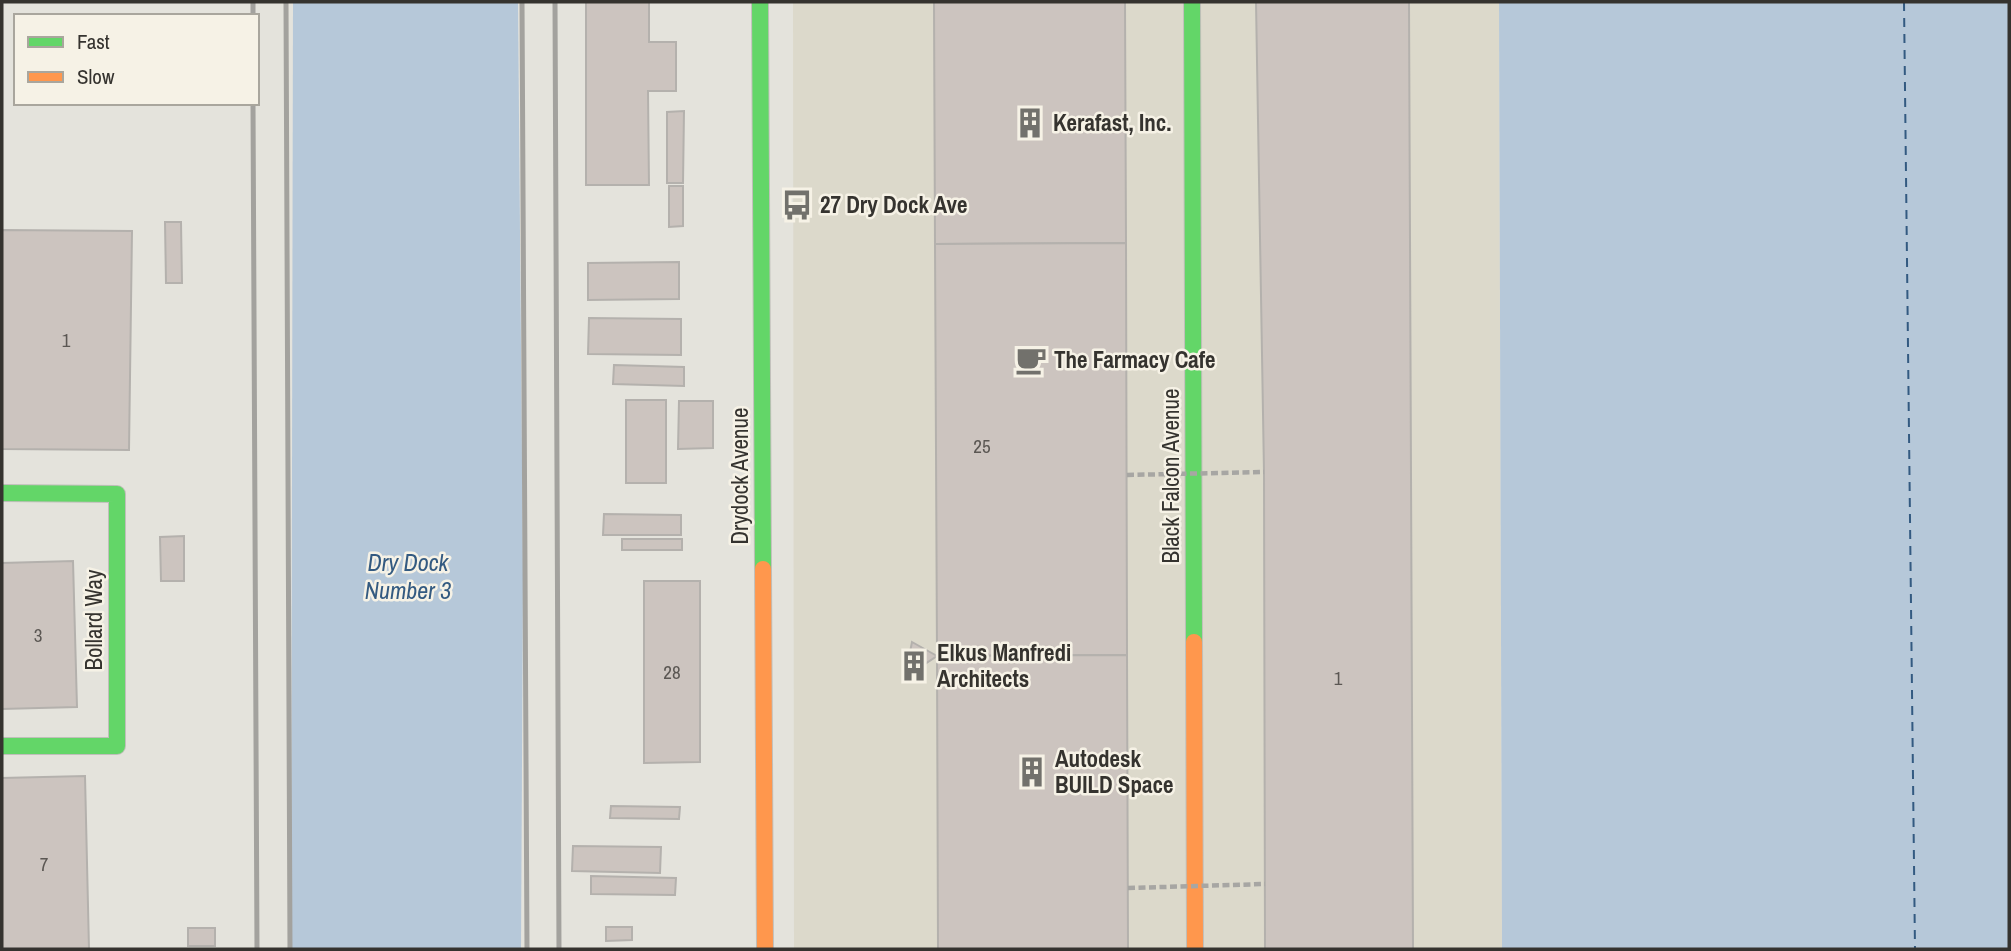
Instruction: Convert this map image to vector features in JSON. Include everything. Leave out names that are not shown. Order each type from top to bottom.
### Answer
[{"type":"street","name":"Drydock Avenue","points":[[761,2],[765,949]]},
{"type":"street","name":"Black Falcon Avenue","points":[[1192,2],[1195,949]]},
{"type":"street","name":"Bollard Way","points":[[2,493],[117,494],[117,746],[2,746]]},
{"type":"path","points":[[1126,475],[1264,472]]},
{"type":"path","points":[[1128,888],[1265,884]]},
{"type":"shaded area","points":[[793,2],[1499,2],[1502,949],[794,949]]},
{"type":"water","name":"Dry Dock Number 3","points":[[293,2],[518,2],[523,576],[521,949],[291,949]]},
{"type":"water","points":[[1499,2],[2009,2],[2009,949],[1502,949]]},
{"type":"building","points":[[586,2],[649,2],[649,42],[676,42],[676,91],[648,91],[649,185],[586,185]]},
{"type":"building","name":"Kerafast, Inc.","points":[[934,2],[1125,2],[1126,243],[935,244]]},
{"type":"building","points":[[1256,2],[1409,2],[1413,949],[1265,949],[1264,472]]},
{"type":"building","points":[[684,111],[683,183],[667,183],[667,112]]},
{"type":"building","points":[[669,186],[683,186],[683,226],[669,227]]},
{"type":"building","points":[[165,222],[181,222],[182,283],[166,283]]},
{"type":"building","points":[[2,230],[132,231],[129,450],[2,449]]},
{"type":"building","name":"The Farmacy Cafe","points":[[1126,243],[1127,655],[937,656],[935,244]]},
{"type":"building","points":[[679,262],[679,299],[588,300],[588,263]]},
{"type":"building","points":[[589,318],[681,319],[681,355],[588,354]]},
{"type":"building","points":[[614,365],[684,367],[684,386],[613,384]]},
{"type":"building","points":[[626,400],[666,400],[666,483],[626,483]]},
{"type":"building","points":[[679,401],[713,401],[713,448],[678,449]]},
{"type":"building","points":[[604,514],[681,515],[681,535],[603,535]]},
{"type":"building","points":[[184,536],[184,581],[161,581],[160,537]]},
{"type":"building","points":[[622,539],[682,539],[682,550],[622,550]]},
{"type":"building","points":[[73,561],[77,707],[2,709],[2,563]]},
{"type":"building","points":[[644,581],[700,581],[700,762],[644,763]]},
{"type":"building","name":"Elkus Manfredi Architects","points":[[912,642],[937,656],[905,677]]},
{"type":"building","name":"Autodesk BUILD Space","points":[[1127,655],[1128,949],[938,949],[937,656]]},
{"type":"building","points":[[85,776],[89,949],[2,949],[2,778]]},
{"type":"building","points":[[611,806],[680,807],[679,819],[610,818]]},
{"type":"building","points":[[573,846],[661,847],[660,873],[572,871]]},
{"type":"building","points":[[591,876],[676,878],[675,895],[591,894]]},
{"type":"building","points":[[606,927],[632,927],[632,940],[606,941]]},
{"type":"building","points":[[188,928],[215,928],[215,946],[188,946]]},
{"type":"ferry route","points":[[1904,2],[1915,949]]},
{"type":"railway","points":[[253,2],[253,14]]},
{"type":"railway","points":[[286,2],[290,949]]},
{"type":"railway","points":[[522,2],[527,949]]},
{"type":"railway","points":[[555,2],[559,949]]},
{"type":"railway","points":[[253,105],[257,949]]},
{"type":"traffic: fast","points":[[760,2],[763,569]]},
{"type":"traffic: fast","points":[[1192,2],[1194,642]]},
{"type":"traffic: fast","points":[[2,493],[117,494],[117,746],[2,746]]},
{"type":"traffic: slow","points":[[763,569],[765,949]]},
{"type":"traffic: slow","points":[[1194,642],[1195,949]]},
{"type":"place","name":"Kerafast, Inc.","points":[[1030,123]]},
{"type":"place","name":"27 Dry Dock Ave","points":[[797,205]]},
{"type":"place","name":"The Farmacy Cafe","points":[[1031,360]]},
{"type":"place","name":"Elkus Manfredi Architects","points":[[914,666]]},
{"type":"place","name":"Autodesk BUILD Space","points":[[1032,772]]}]
